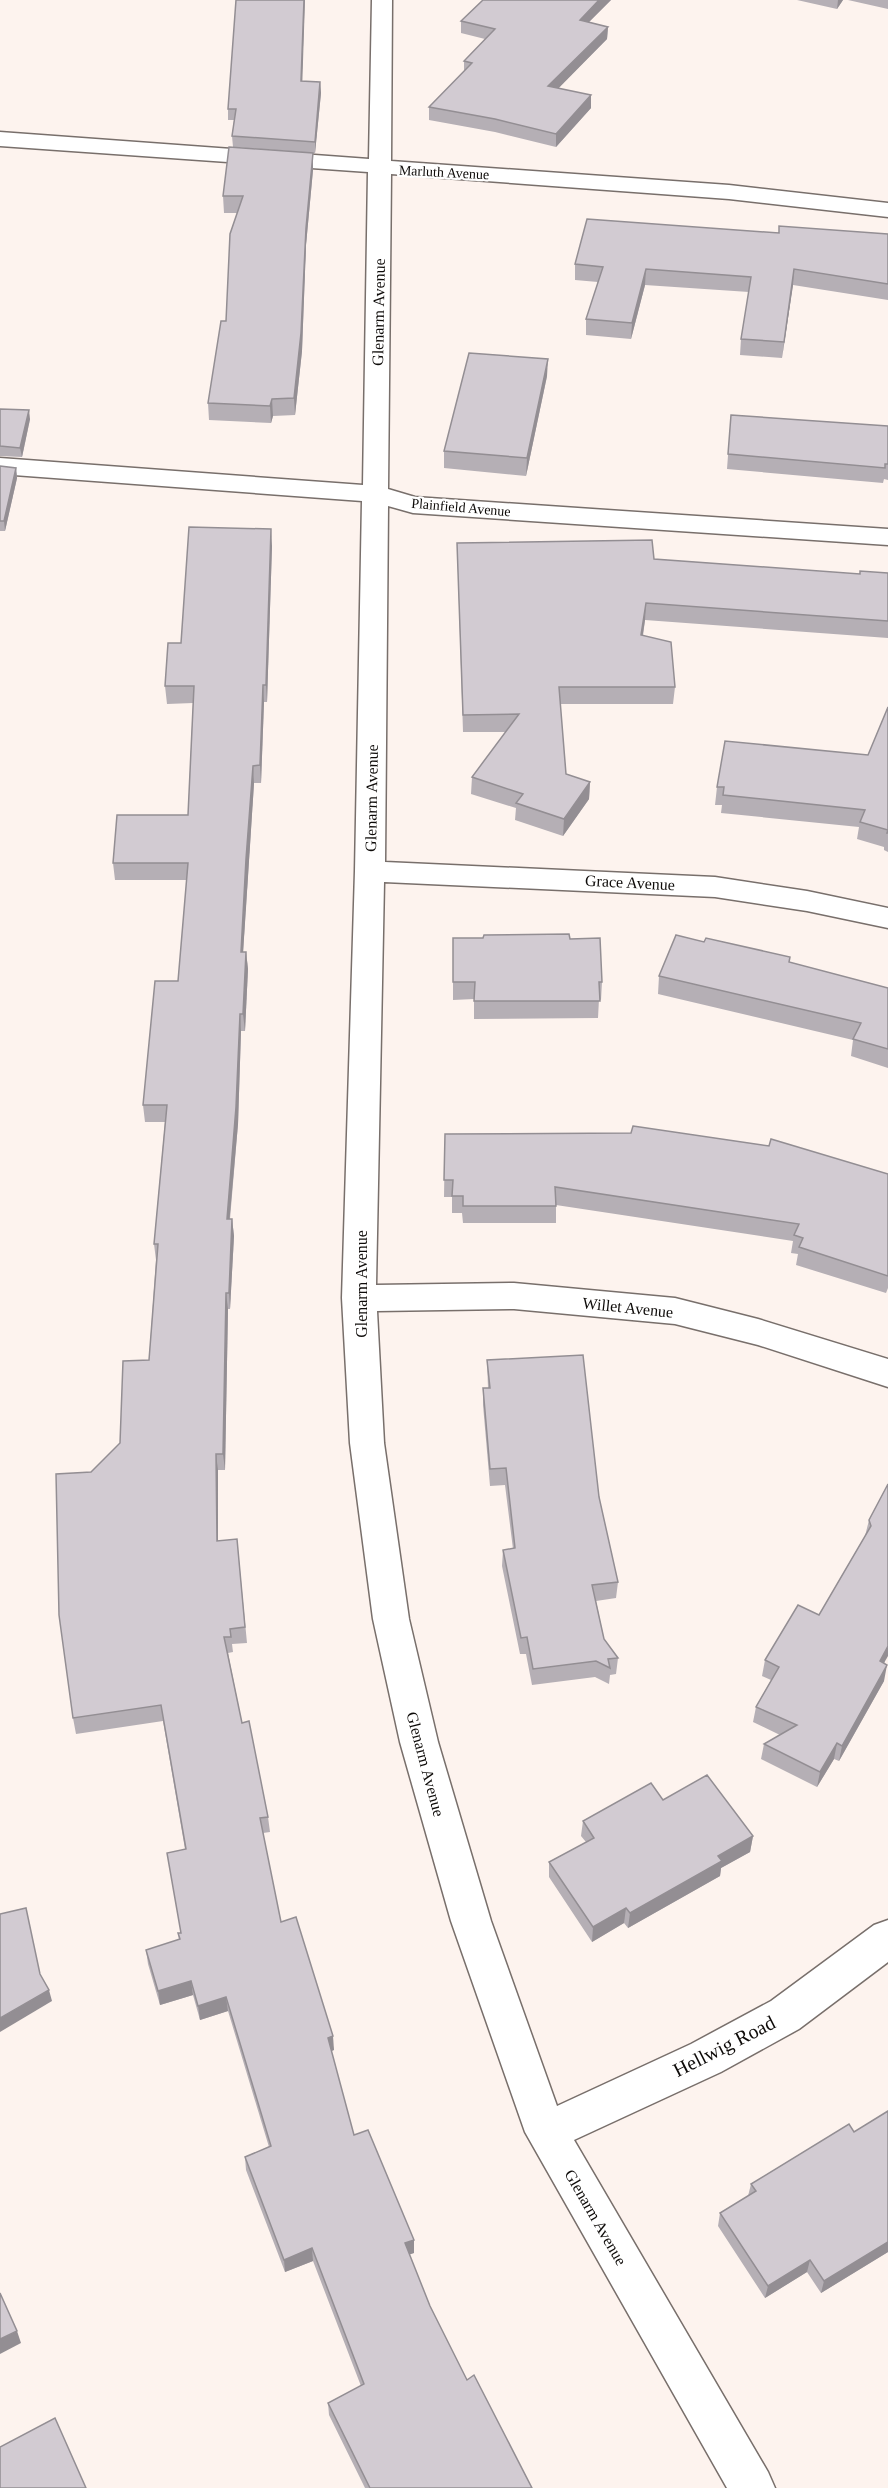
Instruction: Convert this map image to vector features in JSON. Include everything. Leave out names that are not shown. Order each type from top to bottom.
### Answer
[{"type":"street","name":"Glenarm Avenue","points":[[382,0],[370,871],[359,1298],[367,1443],[391,1619],[418,1742],[471,1921],[546,2132],[752,2488]]},
{"type":"street","name":"Marluth Avenue","points":[[0,139],[729,192],[888,210]]},
{"type":"street","name":"Plainfield Avenue","points":[[0,466],[376,494],[413,505],[888,537]]},
{"type":"street","name":"Grace Avenue","points":[[370,871],[715,887],[807,901],[888,918]]},
{"type":"street","name":"Willet Avenue","points":[[359,1298],[514,1296],[675,1311],[758,1332],[888,1372]]},
{"type":"street","name":"Hellwig Road","points":[[546,2132],[706,2058],[785,2015],[888,1938]]},
{"type":"building","points":[[236,0],[304,0],[301,81],[320,82],[315,142],[232,136],[236,109],[228,109]]},
{"type":"building","points":[[483,0],[599,0],[580,20],[608,27],[548,86],[591,95],[556,134],[495,119],[429,107],[472,63],[464,61],[495,29],[461,21]]},
{"type":"building","points":[[229,147],[313,153],[306,228],[301,333],[294,398],[272,399],[270,406],[208,403],[221,321],[226,321],[230,234],[243,196],[223,196]]},
{"type":"building","points":[[587,219],[779,233],[779,226],[888,234],[888,284],[794,269],[784,342],[741,339],[751,277],[646,269],[632,323],[586,319],[603,267],[575,264]]},
{"type":"building","points":[[469,353],[548,359],[527,458],[444,451]]},
{"type":"building","points":[[0,409],[29,410],[20,448],[0,446]]},
{"type":"building","points":[[731,415],[888,426],[888,464],[885,464],[885,468],[728,454]]},
{"type":"building","points":[[0,466],[16,468],[4,521],[0,521]]},
{"type":"building","points":[[189,527],[271,529],[266,685],[263,685],[260,765],[253,766],[246,859],[241,952],[246,952],[243,1014],[240,1014],[236,1107],[227,1219],[232,1219],[229,1293],[226,1293],[223,1454],[216,1454],[217,1541],[237,1539],[245,1627],[230,1629],[231,1637],[224,1637],[242,1723],[249,1721],[268,1817],[260,1818],[281,1922],[296,1917],[333,2036],[328,2038],[354,2135],[368,2130],[414,2240],[405,2243],[430,2306],[467,2380],[474,2375],[532,2488],[370,2488],[328,2403],[364,2384],[312,2248],[284,2260],[245,2157],[271,2146],[226,1997],[198,2006],[191,1981],[158,1991],[146,1950],[180,1939],[178,1933],[181,1933],[167,1853],[186,1849],[161,1705],[73,1718],[59,1615],[56,1474],[91,1472],[120,1443],[123,1361],[149,1360],[158,1244],[154,1244],[167,1105],[143,1105],[155,981],[178,981],[188,863],[113,863],[117,815],[188,815],[194,686],[165,686],[168,643],[181,643]]},
{"type":"building","points":[[652,540],[654,559],[860,574],[860,571],[888,573],[888,621],[646,603],[641,635],[671,642],[675,687],[559,687],[566,774],[590,782],[564,819],[516,803],[523,794],[472,777],[519,714],[463,715],[457,543]]},
{"type":"building","points":[[888,707],[888,830],[860,822],[865,810],[723,795],[724,787],[717,787],[725,741],[868,755]]},
{"type":"building","points":[[569,934],[570,939],[600,938],[602,982],[599,982],[600,1001],[474,1001],[475,982],[453,982],[453,938],[483,938],[484,935]]},
{"type":"building","points":[[676,935],[704,942],[706,938],[790,957],[789,962],[888,988],[888,1049],[853,1039],[861,1023],[659,976]]},
{"type":"building","points":[[633,1126],[769,1146],[771,1139],[888,1174],[888,1276],[799,1247],[803,1238],[794,1235],[799,1224],[555,1187],[556,1206],[463,1206],[463,1196],[452,1196],[453,1180],[444,1180],[445,1134],[631,1133]]},
{"type":"building","points":[[583,1355],[599,1497],[618,1582],[592,1585],[604,1639],[618,1658],[608,1659],[610,1668],[596,1661],[533,1669],[527,1637],[521,1638],[503,1550],[515,1548],[506,1468],[490,1469],[483,1388],[490,1388],[487,1360]]},
{"type":"building","points":[[888,1484],[888,1646],[880,1661],[887,1665],[842,1746],[837,1743],[820,1772],[764,1744],[797,1725],[756,1707],[779,1667],[765,1660],[798,1605],[819,1615],[871,1526],[869,1520]]},
{"type":"building","points":[[707,1775],[753,1836],[718,1856],[722,1861],[630,1913],[626,1908],[593,1927],[549,1862],[594,1838],[583,1821],[651,1783],[663,1800]]},
{"type":"building","points":[[26,1908],[40,1974],[49,1990],[0,2018],[0,1914]]},
{"type":"building","points":[[888,2111],[888,2242],[824,2281],[810,2260],[768,2286],[720,2213],[756,2191],[751,2184],[849,2124],[854,2132]]},
{"type":"building","points":[[0,2293],[17,2331],[0,2339]]},
{"type":"building","points":[[55,2418],[86,2488],[0,2488],[0,2447]]}]
